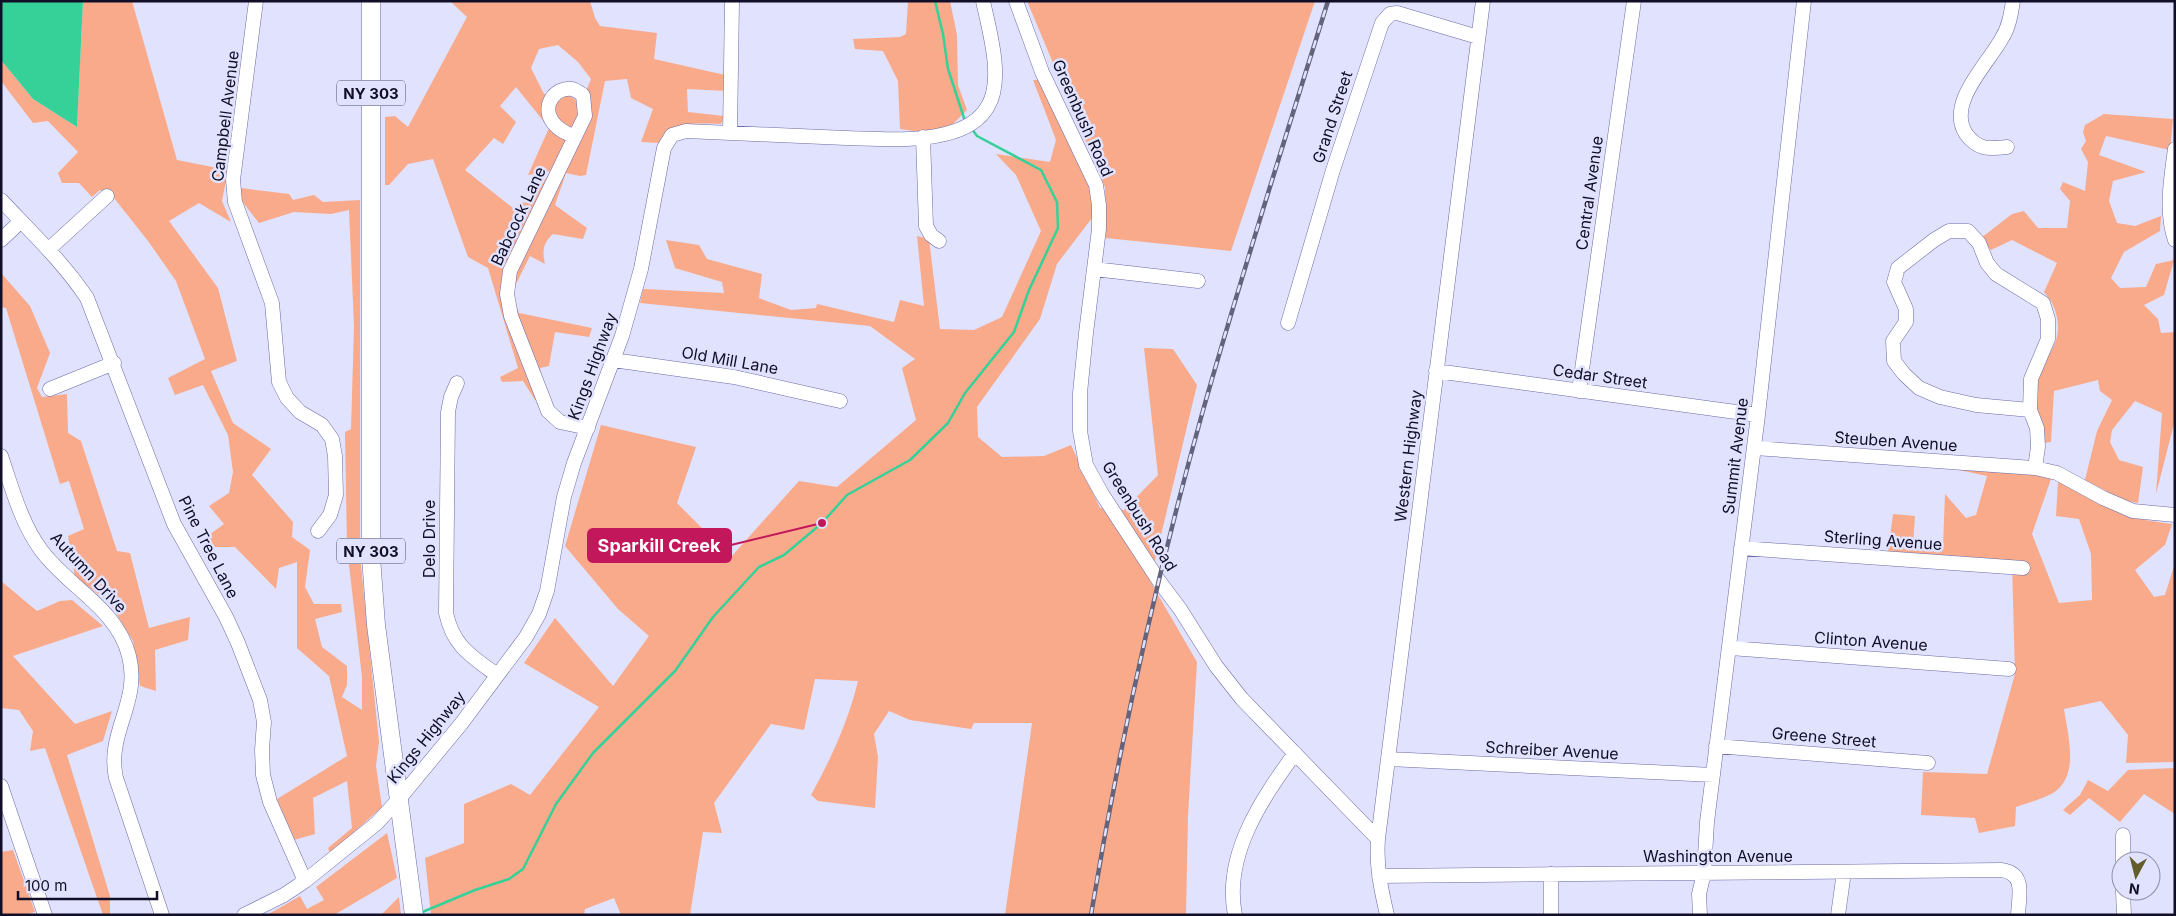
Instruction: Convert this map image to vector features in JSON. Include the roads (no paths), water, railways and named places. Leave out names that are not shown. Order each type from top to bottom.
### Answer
[{"type":"main road","name":"NY 303","points":[[371,1],[371,557],[374,608],[414,915]]},
{"type":"street","name":"Campbell Avenue","points":[[256,1],[233,180],[235,202],[272,303],[280,382],[287,398],[300,412],[322,425],[332,439],[335,456],[336,495],[330,515],[318,531]]},
{"type":"street","points":[[730,133],[732,1]]},
{"type":"street","name":"Kings Highway","points":[[244,915],[305,881],[377,823],[460,724],[540,614],[547,591],[564,497],[613,360],[642,269],[664,148],[672,135],[686,131],[877,139],[946,134],[969,125],[979,118],[989,105],[994,90],[995,72],[983,1]]},
{"type":"street","name":"Greenbush Road","points":[[1016,1],[1042,72],[1096,185],[1099,206],[1099,229],[1080,393],[1080,431],[1086,465],[1107,501],[1216,666],[1242,699],[1378,839]]},
{"type":"street","name":"Western Highway","points":[[1387,915],[1378,876],[1378,839],[1483,1]]},
{"type":"street","name":"Central Avenue","points":[[1579,391],[1634,1]]},
{"type":"street","name":"Summit Avenue","points":[[1700,915],[1699,894],[1704,873],[1716,746],[1730,648],[1758,415],[1804,1]]},
{"type":"street","points":[[2007,147],[1988,149],[1973,143],[1962,128],[1961,110],[1966,93],[2003,37],[2011,17],[2012,1]]},
{"type":"street","name":"Grand Street","points":[[1288,323],[1334,170],[1382,23],[1390,14],[1397,13],[1478,37]]},
{"type":"street","name":"Babcock Lane","points":[[575,137],[510,271],[507,294],[511,316],[548,411],[560,422],[588,428]]},
{"type":"street","points":[[923,137],[926,226],[931,235],[939,241]]},
{"type":"street","points":[[2175,149],[2170,192],[2170,226],[2175,240]]},
{"type":"street","points":[[49,250],[107,196]]},
{"type":"street","name":"Pine Tree Lane","points":[[1,200],[49,250],[74,279],[87,298],[114,363],[174,524],[226,617],[260,700],[264,722],[263,775],[270,802],[305,881]]},
{"type":"street","points":[[1,240],[21,221]]},
{"type":"street","points":[[2030,410],[1976,405],[1940,398],[1919,388],[1904,374],[1894,360],[1893,341],[1906,322],[1906,309],[1894,282],[1898,268],[1934,240],[1949,231],[1968,232],[1979,243],[1988,263],[1996,274],[2043,303],[2048,319],[2048,339],[2031,379],[2030,410],[2037,428],[2038,447],[2035,468]]},
{"type":"street","points":[[1094,269],[1198,281]]},
{"type":"street","name":"Old Mill Lane","points":[[613,360],[734,377],[840,401]]},
{"type":"street","points":[[50,389],[114,363]]},
{"type":"street","name":"Cedar Street","points":[[1436,371],[1758,415]]},
{"type":"street","name":"Delo Drive","points":[[458,383],[451,397],[448,412],[446,613],[450,628],[457,642],[470,655],[496,675]]},
{"type":"street","name":"Steuben Avenue","points":[[1754,448],[2035,468],[2057,473],[2103,498],[2133,511],[2175,515]]},
{"type":"street","name":"Autumn Drive","points":[[1,456],[28,527],[41,550],[61,572],[104,610],[120,632],[129,656],[131,688],[128,704],[115,743],[112,762],[162,915]]},
{"type":"street","name":"Sterling Avenue","points":[[1741,548],[2023,568]]},
{"type":"street","name":"Clinton Avenue","points":[[1730,648],[2010,669]]},
{"type":"street","name":"Greene Street","points":[[1716,746],[1928,763]]},
{"type":"street","points":[[1235,915],[1233,905],[1234,875],[1241,846],[1254,816],[1273,784],[1295,753]]},
{"type":"street","name":"Schreiber Avenue","points":[[1389,759],[1713,775]]},
{"type":"street","points":[[1,786],[45,915]]},
{"type":"street","points":[[2123,835],[2123,851]]},
{"type":"street","name":"Washington Avenue","points":[[1378,876],[2011,871],[2018,877],[2018,915]]},
{"type":"street","points":[[1838,915],[1844,872]]},
{"type":"street","points":[[1551,874],[1551,915]]},
{"type":"street","points":[[2124,901],[2124,915]]},
{"type":"waterway","points":[[935,1],[943,34],[948,69],[965,121]]},
{"type":"waterway","points":[[420,913],[475,890],[509,879],[523,869],[556,804],[593,753],[675,671],[713,617],[759,567],[784,555],[822,523],[847,495],[910,460],[948,423],[965,393],[1014,332],[1029,290],[1058,228],[1057,202],[1041,170],[977,136],[972,129]]},
{"type":"railway","points":[[1091,915],[1126,726],[1154,600],[1185,476],[1232,311],[1328,1]]},
{"type":"place","name":"Sparkill Creek","points":[[822,523]]}]
